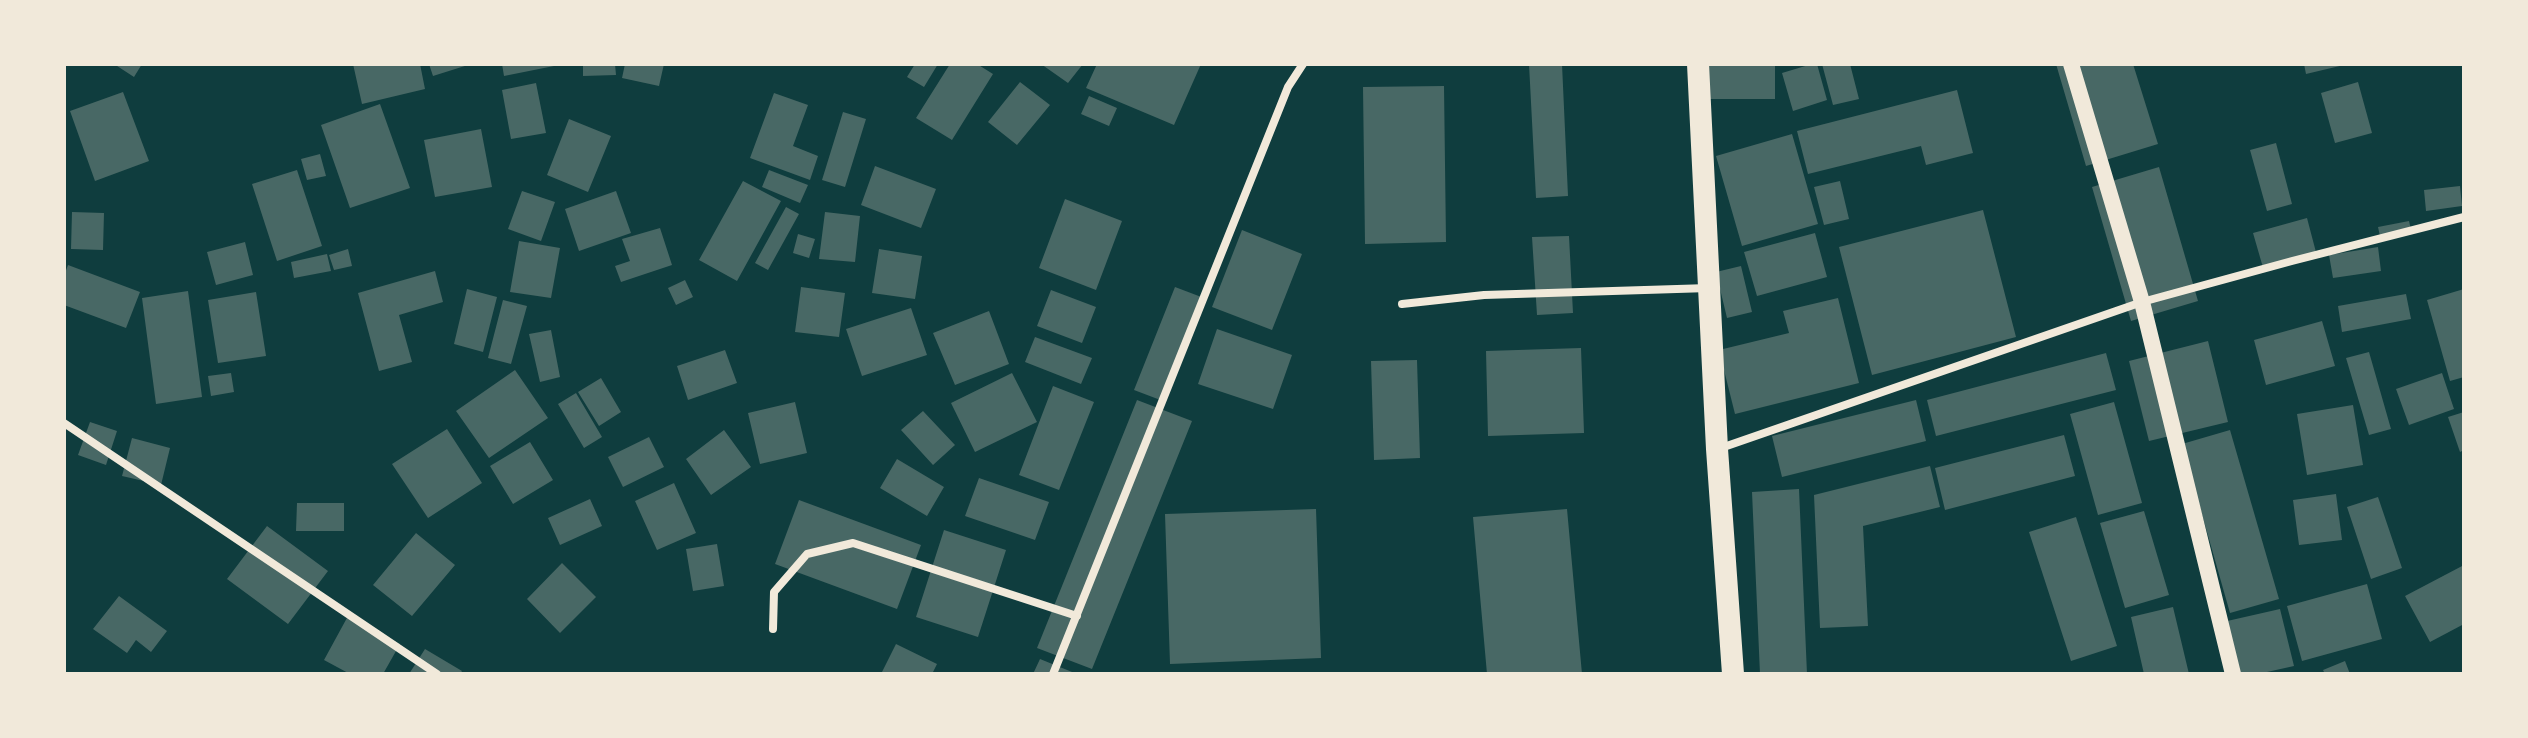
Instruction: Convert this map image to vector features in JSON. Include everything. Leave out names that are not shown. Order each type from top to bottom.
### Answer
[{"type":"highway","points":[[1698,64],[1717,449],[1733,674]]},
{"type":"main road","points":[[2071,64],[2142,302],[2233,674]]},
{"type":"street","points":[[1053,674],[1288,87],[1303,64]]},
{"type":"street","points":[[1717,449],[2142,302],[2464,217]]},
{"type":"street","points":[[1402,304],[1484,295],[1710,288]]},
{"type":"street","points":[[64,423],[437,674]]},
{"type":"street","points":[[773,629],[774,592],[807,554],[853,543],[1077,616]]},
{"type":"building","points":[[114,64],[142,64],[134,77]]},
{"type":"building","points":[[353,64],[420,64],[425,89],[362,104]]},
{"type":"building","points":[[429,64],[468,64],[468,65],[433,76]]},
{"type":"building","points":[[502,64],[559,64],[559,65],[504,76]]},
{"type":"building","points":[[583,64],[615,64],[616,75],[583,76]]},
{"type":"building","points":[[625,64],[664,64],[659,86],[622,78]]},
{"type":"building","points":[[915,64],[938,64],[924,87],[907,77]]},
{"type":"building","points":[[950,64],[977,64],[993,74],[952,140],[916,118]]},
{"type":"building","points":[[1041,64],[1083,64],[1068,83]]},
{"type":"building","points":[[1097,64],[1201,64],[1174,125],[1086,88]]},
{"type":"building","points":[[1529,64],[1562,64],[1568,196],[1536,198]]},
{"type":"building","points":[[1704,64],[1775,64],[1775,99],[1704,99]]},
{"type":"building","points":[[1817,64],[1827,100],[1793,111],[1782,73]]},
{"type":"building","points":[[1822,64],[1850,64],[1859,99],[1833,105]]},
{"type":"building","points":[[2056,64],[2133,64],[2158,144],[2086,166]]},
{"type":"building","points":[[2304,64],[2344,64],[2344,65],[2306,74]]},
{"type":"building","points":[[1020,82],[1050,105],[1017,145],[988,122]]},
{"type":"building","points":[[2358,82],[2372,133],[2335,143],[2321,93]]},
{"type":"building","points":[[536,83],[546,133],[511,139],[502,90]]},
{"type":"building","points":[[1444,86],[1446,242],[1365,244],[1363,87]]},
{"type":"building","points":[[1957,90],[1973,153],[1926,165],[1921,146],[1808,174],[1797,131]]},
{"type":"building","points":[[123,92],[149,161],[95,181],[70,111]]},
{"type":"building","points":[[774,93],[808,105],[793,146],[818,156],[810,180],[750,158]]},
{"type":"building","points":[[1089,96],[1117,108],[1109,126],[1081,114]]},
{"type":"building","points":[[380,104],[410,188],[350,208],[321,125]]},
{"type":"building","points":[[843,112],[866,119],[845,187],[822,180]]},
{"type":"building","points":[[569,119],[611,136],[588,192],[547,175]]},
{"type":"building","points":[[481,129],[492,187],[435,197],[424,140]]},
{"type":"building","points":[[1792,134],[1818,224],[1742,246],[1716,156]]},
{"type":"building","points":[[2276,143],[2292,204],[2267,211],[2250,150]]},
{"type":"building","points":[[320,154],[326,176],[307,180],[301,159]]},
{"type":"building","points":[[875,166],[936,189],[921,228],[861,205]]},
{"type":"building","points":[[2159,167],[2198,301],[2131,321],[2092,187]]},
{"type":"building","points":[[297,170],[322,246],[277,261],[252,184]]},
{"type":"building","points":[[769,170],[808,185],[800,203],[762,187]]},
{"type":"building","points":[[743,181],[781,201],[737,281],[699,260]]},
{"type":"building","points":[[1840,181],[1849,219],[1824,225],[1814,187]]},
{"type":"building","points":[[2460,186],[2462,206],[2426,211],[2424,190]]},
{"type":"building","points":[[522,191],[555,202],[541,241],[508,229]]},
{"type":"building","points":[[616,191],[631,233],[579,251],[565,209]]},
{"type":"building","points":[[1065,199],[1122,221],[1096,290],[1039,268]]},
{"type":"building","points":[[786,207],[799,214],[768,270],[755,263]]},
{"type":"building","points":[[1983,210],[2016,337],[1872,375],[1839,247]]},
{"type":"building","points":[[72,212],[104,213],[103,250],[71,249]]},
{"type":"building","points":[[825,212],[860,216],[855,262],[819,259]]},
{"type":"building","points":[[2307,218],[2317,256],[2264,271],[2253,233]]},
{"type":"building","points":[[2409,221],[2412,234],[2381,241],[2378,227]]},
{"type":"building","points":[[660,228],[672,265],[621,282],[615,266],[630,261],[622,239]]},
{"type":"building","points":[[1242,230],[1302,254],[1272,330],[1212,307]]},
{"type":"building","points":[[1815,233],[1827,277],[1757,296],[1744,252]]},
{"type":"building","points":[[798,234],[815,239],[809,258],[793,253]]},
{"type":"building","points":[[1569,236],[1573,313],[1537,315],[1532,237]]},
{"type":"building","points":[[519,241],[560,248],[551,298],[510,292]]},
{"type":"building","points":[[245,242],[253,275],[216,285],[207,252]]},
{"type":"building","points":[[2378,247],[2381,271],[2333,278],[2329,255]]},
{"type":"building","points":[[348,249],[352,266],[334,270],[329,255]]},
{"type":"building","points":[[879,249],[922,256],[915,299],[872,293]]},
{"type":"building","points":[[327,254],[331,271],[294,278],[291,262]]},
{"type":"building","points":[[68,265],[140,292],[126,328],[64,305],[64,276]]},
{"type":"building","points":[[1741,266],[1752,312],[1727,318],[1716,272]]},
{"type":"building","points":[[435,271],[443,302],[399,315],[412,362],[379,371],[358,293]]},
{"type":"building","points":[[685,280],[693,297],[676,305],[668,288]]},
{"type":"building","points":[[801,287],[845,293],[839,337],[795,332]]},
{"type":"building","points":[[1175,287],[1204,298],[1163,401],[1134,390]]},
{"type":"building","points":[[467,289],[497,297],[483,352],[454,344]]},
{"type":"building","points":[[2464,289],[2464,377],[2450,381],[2427,300]]},
{"type":"building","points":[[1051,290],[1096,307],[1082,343],[1037,326]]},
{"type":"building","points":[[188,291],[202,397],[156,404],[142,298]]},
{"type":"building","points":[[256,292],[266,356],[218,363],[208,300]]},
{"type":"building","points":[[2406,294],[2411,319],[2342,332],[2338,306]]},
{"type":"building","points":[[1838,298],[1859,383],[1735,414],[1719,350],[1789,333],[1783,311]]},
{"type":"building","points":[[503,300],[527,306],[511,364],[488,358]]},
{"type":"building","points":[[911,308],[927,355],[862,376],[846,329]]},
{"type":"building","points":[[989,311],[1009,364],[955,385],[933,333]]},
{"type":"building","points":[[2322,321],[2335,366],[2266,385],[2254,340]]},
{"type":"building","points":[[1217,329],[1292,355],[1273,409],[1198,384]]},
{"type":"building","points":[[551,330],[560,377],[540,382],[529,334]]},
{"type":"building","points":[[1035,337],[1092,358],[1081,384],[1025,362]]},
{"type":"building","points":[[2208,341],[2228,422],[2149,441],[2129,361]]},
{"type":"building","points":[[1581,348],[1584,433],[1488,436],[1486,351]]},
{"type":"building","points":[[725,350],[737,383],[688,400],[677,366]]},
{"type":"building","points":[[2369,352],[2391,429],[2369,435],[2346,358]]},
{"type":"building","points":[[2106,353],[2116,390],[1936,436],[1927,400]]},
{"type":"building","points":[[1417,360],[1420,458],[1374,460],[1371,361]]},
{"type":"building","points":[[515,370],[548,418],[489,458],[456,411]]},
{"type":"building","points":[[231,373],[234,392],[211,396],[208,376]]},
{"type":"building","points":[[1012,373],[1037,422],[975,452],[951,403]]},
{"type":"building","points":[[2442,373],[2454,409],[2409,425],[2396,389]]},
{"type":"building","points":[[601,378],[621,412],[599,426],[578,392]]},
{"type":"building","points":[[1053,386],[1094,402],[1059,490],[1019,475]]},
{"type":"building","points":[[576,393],[602,437],[584,448],[558,404]]},
{"type":"building","points":[[1137,400],[1192,421],[1092,669],[1037,648]]},
{"type":"building","points":[[1916,400],[1926,441],[1782,477],[1772,436]]},
{"type":"building","points":[[795,402],[807,453],[760,464],[748,413]]},
{"type":"building","points":[[2114,402],[2142,503],[2098,515],[2070,414]]},
{"type":"building","points":[[2353,405],[2363,465],[2307,475],[2297,414]]},
{"type":"building","points":[[923,411],[955,445],[933,465],[901,430]]},
{"type":"building","points":[[2464,412],[2464,450],[2460,452],[2448,417]]},
{"type":"building","points":[[90,422],[117,431],[106,465],[78,455]]},
{"type":"building","points":[[447,429],[482,483],[428,518],[392,464]]},
{"type":"building","points":[[724,430],[751,467],[711,495],[686,459]]},
{"type":"building","points":[[2230,430],[2279,599],[2230,613],[2182,444]]},
{"type":"building","points":[[2064,435],[2075,476],[1945,510],[1935,468]]},
{"type":"building","points":[[649,437],[664,467],[623,487],[608,457]]},
{"type":"building","points":[[132,438],[170,448],[161,485],[122,476]]},
{"type":"building","points":[[530,442],[553,480],[513,504],[490,466]]},
{"type":"building","points":[[897,459],[944,487],[927,516],[880,488]]},
{"type":"building","points":[[1930,466],[1940,507],[1863,526],[1868,626],[1820,628],[1814,495]]},
{"type":"building","points":[[979,478],[1049,502],[1035,540],[965,516]]},
{"type":"building","points":[[674,483],[696,533],[657,550],[635,501]]},
{"type":"building","points":[[1799,489],[1807,674],[1760,674],[1752,492]]},
{"type":"building","points":[[2336,494],[2342,540],[2299,545],[2293,500]]},
{"type":"building","points":[[2378,497],[2402,568],[2371,579],[2347,507]]},
{"type":"building","points":[[590,499],[602,526],[560,545],[548,518]]},
{"type":"building","points":[[799,500],[921,545],[897,609],[775,564]]},
{"type":"building","points":[[297,503],[344,503],[344,531],[296,531]]},
{"type":"building","points":[[1316,509],[1321,658],[1170,664],[1165,514]]},
{"type":"building","points":[[1567,509],[1582,674],[1487,674],[1473,517]]},
{"type":"building","points":[[2144,511],[2169,595],[2125,608],[2100,523]]},
{"type":"building","points":[[2076,517],[2117,646],[2071,661],[2029,532]]},
{"type":"building","points":[[267,526],[328,571],[288,624],[227,579]]},
{"type":"building","points":[[944,530],[1006,550],[978,637],[916,617]]},
{"type":"building","points":[[416,533],[455,565],[412,616],[373,585]]},
{"type":"building","points":[[717,544],[724,586],[693,591],[686,549]]},
{"type":"building","points":[[562,563],[596,597],[560,633],[527,599]]},
{"type":"building","points":[[2464,565],[2464,624],[2430,642],[2405,596]]},
{"type":"building","points":[[2367,584],[2382,639],[2302,661],[2287,606]]},
{"type":"building","points":[[119,596],[167,631],[151,652],[136,640],[127,653],[93,629]]},
{"type":"building","points":[[2173,607],[2189,674],[2144,674],[2131,617]]},
{"type":"building","points":[[2280,609],[2294,666],[2258,674],[2226,674],[2214,624]]},
{"type":"building","points":[[348,616],[400,644],[383,674],[350,674],[324,660]]},
{"type":"building","points":[[896,644],[937,664],[932,674],[881,674]]},
{"type":"building","points":[[425,649],[462,671],[460,674],[409,674]]},
{"type":"building","points":[[1040,659],[1077,674],[1033,674]]},
{"type":"building","points":[[2345,661],[2350,674],[2325,674],[2323,670]]}]
